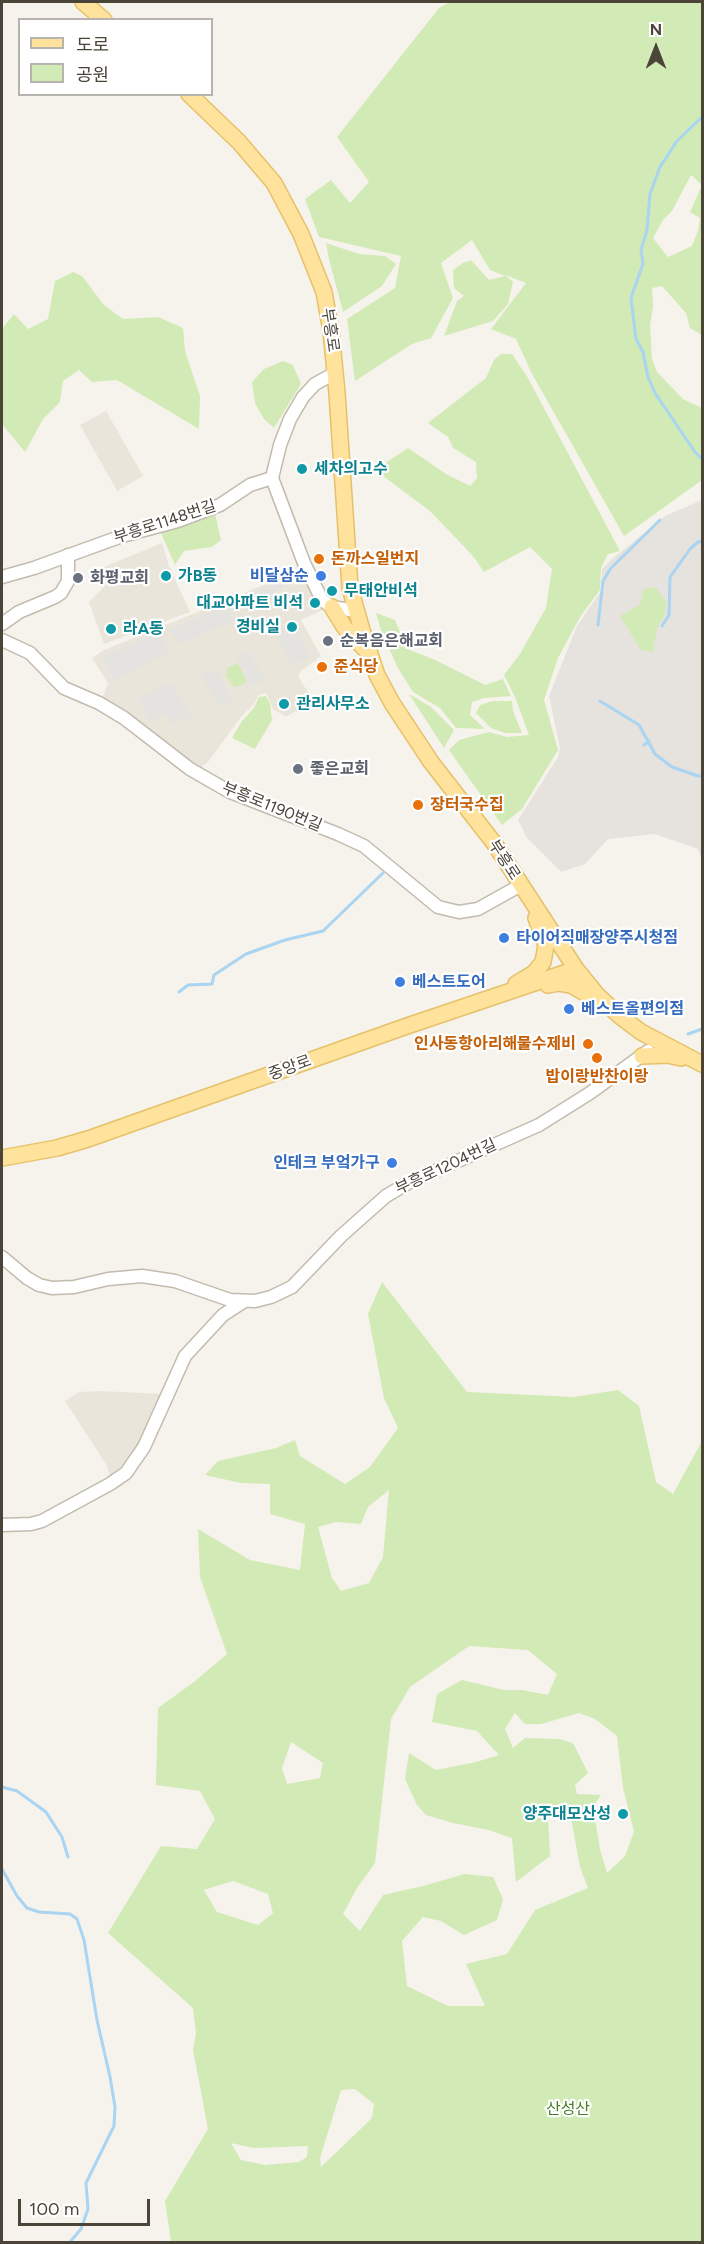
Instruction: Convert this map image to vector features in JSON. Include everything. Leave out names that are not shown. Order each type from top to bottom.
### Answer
[{"type":"main road","points":[[83,2],[102,18]]},
{"type":"main road","name":"부흥로","points":[[191,96],[256,159],[283,199],[304,242],[324,292],[335,373],[350,588],[377,675],[430,762],[494,843],[576,969],[611,1008],[641,1032],[696,1062]]},
{"type":"main road","points":[[332,607],[345,628],[370,654]]},
{"type":"main road","points":[[472,1004],[521,982],[534,973],[543,962],[546,945],[530,898]]},
{"type":"main road","name":"중앙로","points":[[2,1158],[57,1148],[88,1139],[576,969]]},
{"type":"main road","points":[[515,990],[555,983],[571,985],[611,1008]]},
{"type":"main road","points":[[642,1056],[668,1055],[696,1062]]},
{"type":"street","points":[[335,373],[315,384],[303,397],[290,419],[280,444],[272,478],[322,600],[332,607],[356,611]]},
{"type":"street","name":"부흥로1148번길","points":[[2,578],[122,536],[178,521],[220,506],[250,485],[272,478]]},
{"type":"street","points":[[2,624],[19,612],[61,593],[68,581],[68,555]]},
{"type":"street","name":"부흥로1190번길","points":[[2,640],[30,653],[64,688],[124,718],[190,769],[230,792],[364,846],[438,907],[459,912],[478,909],[521,885]]},
{"type":"street","name":"부흥로1204번길","points":[[2,1257],[27,1278],[39,1285],[52,1288],[74,1287],[120,1277],[152,1276],[175,1281],[230,1300],[245,1301],[271,1297],[292,1287],[340,1236],[386,1196],[408,1183],[539,1125],[590,1094],[642,1056],[657,1040]]},
{"type":"street","name":"부흥로1204번길","points":[[2,1525],[31,1524],[42,1521],[126,1473],[144,1447],[185,1356],[223,1315],[233,1306],[245,1301]]},
{"type":"shaded area","points":[[106,411],[143,476],[117,491],[80,425]]},
{"type":"shaded area","points":[[702,500],[702,862],[698,849],[655,834],[608,839],[585,864],[561,872],[527,838],[518,820],[558,757],[560,748],[549,696],[577,626],[601,591],[602,569],[665,516]]},
{"type":"shaded area","points":[[162,543],[169,566],[190,612],[104,644],[89,602],[104,587],[104,567]]},
{"type":"shaded area","points":[[303,569],[325,609],[301,620],[321,656],[301,671],[298,677],[313,699],[309,703],[286,717],[273,709],[266,693],[259,695],[208,762],[197,770],[102,699],[108,683],[92,658],[104,650]]},
{"type":"shaded area","points":[[290,577],[292,584],[229,611],[233,621],[179,644],[169,630]]},
{"type":"shaded area","points":[[286,626],[292,634],[298,632],[309,656],[292,667],[275,631]]},
{"type":"shaded area","points":[[160,631],[168,652],[113,681],[103,657]]},
{"type":"shaded area","points":[[248,650],[265,680],[252,686],[235,657]]},
{"type":"shaded area","points":[[217,668],[232,700],[221,708],[201,675]]},
{"type":"shaded area","points":[[171,682],[193,719],[176,722],[173,726],[166,715],[150,722],[138,699]]},
{"type":"shaded area","points":[[79,1392],[164,1394],[130,1460],[110,1476],[106,1464],[65,1401]]},
{"type":"green space","points":[[450,2],[702,2],[702,185],[702,335],[690,328],[686,313],[662,286],[652,288],[653,307],[650,325],[652,359],[657,372],[683,399],[702,408],[702,480],[624,536],[531,372],[516,339],[491,329],[526,283],[505,275],[513,282],[508,304],[493,321],[444,336],[457,301],[464,296],[454,288],[453,270],[471,260],[489,280],[505,276],[490,270],[472,240],[441,263],[453,298],[431,338],[412,344],[355,381],[347,319],[395,288],[401,256],[319,237],[305,199],[331,180],[350,203],[369,182],[337,137],[439,8]],"holes":[[[691,175],[702,185],[690,212],[700,218],[692,246],[668,257],[653,238],[663,220],[672,211]]]},
{"type":"green space","points":[[326,243],[359,254],[385,256],[396,264],[382,286],[343,312]]},
{"type":"green space","points":[[73,272],[82,276],[104,305],[123,319],[158,317],[183,328],[185,351],[200,396],[199,429],[117,380],[92,382],[79,370],[63,381],[60,402],[43,419],[25,452],[2,424],[2,329],[14,314],[28,329],[48,319],[55,281]]},
{"type":"green space","points":[[501,354],[512,354],[528,378],[620,551],[608,554],[601,568],[600,590],[580,617],[558,658],[544,700],[558,750],[522,809],[502,825],[449,750],[459,740],[489,732],[507,737],[529,735],[504,675],[520,654],[546,608],[552,569],[530,547],[484,572],[473,556],[430,511],[375,470],[408,448],[446,474],[470,486],[477,478],[476,462],[453,448],[448,437],[428,423],[486,378],[494,360]]},
{"type":"green space","points":[[283,361],[293,365],[301,384],[274,428],[264,419],[255,403],[252,382],[264,369]]},
{"type":"green space","points":[[215,513],[221,540],[212,547],[184,551],[175,565],[161,533]]},
{"type":"green space","points":[[655,587],[667,603],[664,616],[657,628],[653,652],[641,650],[620,616],[640,605],[643,589]]},
{"type":"green space","points":[[376,613],[395,620],[407,649],[433,659],[485,685],[503,679],[511,696],[484,698],[472,702],[470,715],[485,729],[456,728],[440,708],[413,692],[398,668],[382,634]]},
{"type":"green space","points":[[238,663],[247,682],[236,687],[225,674],[228,673],[226,669]]},
{"type":"green space","points":[[409,694],[431,707],[454,730],[444,748]]},
{"type":"green space","points":[[266,696],[270,704],[272,720],[255,749],[232,738],[242,721],[254,708],[259,697]]},
{"type":"green space","points":[[493,701],[512,701],[513,711],[522,733],[505,733],[491,728],[476,713],[480,705]]},
{"type":"green space","name":"산성산","points":[[382,1282],[467,1392],[574,1397],[618,1390],[639,1406],[656,1482],[673,1494],[702,1441],[702,2242],[171,2242],[165,2201],[208,2129],[193,2050],[196,2033],[193,2008],[108,1933],[161,1846],[197,1849],[215,1819],[200,1791],[156,1785],[158,1708],[227,1654],[200,1577],[198,1529],[250,1560],[300,1570],[305,1524],[270,1514],[270,1484],[241,1483],[205,1475],[218,1461],[276,1448],[295,1440],[300,1456],[345,1484],[370,1467],[398,1428],[384,1398],[368,1314]],"holes":[[[389,1490],[383,1557],[369,1583],[341,1591],[332,1578],[318,1527],[337,1522],[361,1524],[368,1507]],[[469,1646],[528,1650],[557,1674],[548,1695],[522,1690],[504,1690],[462,1680],[437,1694],[432,1722],[477,1731],[499,1755],[436,1770],[409,1753],[405,1779],[417,1805],[426,1815],[512,1838],[516,1882],[550,1856],[548,1817],[569,1807],[580,1867],[588,1888],[535,1910],[507,1954],[466,1964],[485,2006],[448,2006],[407,1986],[402,1941],[423,1917],[441,1921],[464,1935],[497,1920],[503,1899],[493,1877],[465,1874],[383,1895],[360,1931],[343,1914],[357,1888],[375,1863],[391,1719],[410,1687]],[[515,1713],[525,1724],[541,1724],[579,1713],[595,1719],[617,1736],[623,1788],[634,1832],[625,1856],[607,1873],[600,1849],[593,1807],[601,1795],[577,1794],[575,1785],[588,1773],[573,1743],[559,1739],[525,1738],[513,1748],[505,1729]],[[291,1742],[323,1763],[320,1778],[287,1784],[282,1768]],[[233,1881],[268,1894],[273,1913],[258,1925],[217,1912],[204,1890]],[[355,2089],[374,2104],[372,2118],[321,2167],[320,2158],[341,2090]],[[231,2143],[254,2148],[308,2146],[307,2157],[299,2162],[265,2165],[241,2160]]]},
{"type":"waterway","points":[[702,117],[677,141],[660,167],[650,194],[647,230],[641,250],[643,264],[631,298],[636,339],[643,352],[648,377],[655,393],[702,459]]},
{"type":"waterway","points":[[598,625],[603,581],[611,568],[660,520]]},
{"type":"waterway","points":[[662,626],[669,615],[670,577],[690,549],[702,541]]},
{"type":"waterway","points":[[600,701],[639,725],[655,754],[672,767],[702,776]]},
{"type":"waterway","points":[[644,745],[649,741]]},
{"type":"waterway","points":[[179,992],[188,985],[212,984],[214,975],[246,954],[285,940],[323,931],[383,873]]},
{"type":"waterway","points":[[688,1034],[702,1029]]},
{"type":"waterway","points":[[2,1787],[17,1791],[46,1812],[62,1837],[68,1857]]},
{"type":"waterway","points":[[2,1869],[17,1896],[27,1908],[39,1912],[70,1914],[77,1919],[84,1940],[97,2020],[110,2077],[115,2107],[114,2126],[86,2183],[88,2209],[81,2229],[70,2242]]},
{"type":"place","name":"세차의고수","points":[[302,469]]},
{"type":"place","name":"돈까스일번지","points":[[319,559]]},
{"type":"place","name":"가B동","points":[[166,576]]},
{"type":"place","name":"비달삼순","points":[[321,576]]},
{"type":"place","name":"화평교회","points":[[78,578]]},
{"type":"place","name":"무태안비석","points":[[332,591]]},
{"type":"place","name":"대교아파트 비석","points":[[315,603]]},
{"type":"place","name":"경비실","points":[[292,627]]},
{"type":"place","name":"라A동","points":[[111,629]]},
{"type":"place","name":"순복음은해교회","points":[[328,641]]},
{"type":"place","name":"준식당","points":[[322,667]]},
{"type":"place","name":"관리사무소","points":[[284,704]]},
{"type":"place","name":"좋은교회","points":[[298,769]]},
{"type":"place","name":"장터국수집","points":[[418,805]]},
{"type":"place","name":"타이어직매장양주시청점","points":[[504,938]]},
{"type":"place","name":"베스트도어","points":[[400,982]]},
{"type":"place","name":"베스트올편의점","points":[[569,1009]]},
{"type":"place","name":"인사동항아리해물수제비","points":[[588,1044]]},
{"type":"place","name":"밥이랑반찬이랑","points":[[597,1058]]},
{"type":"place","name":"인테크 부엌가구","points":[[392,1163]]},
{"type":"place","name":"양주대모산성","points":[[623,1814]]}]
